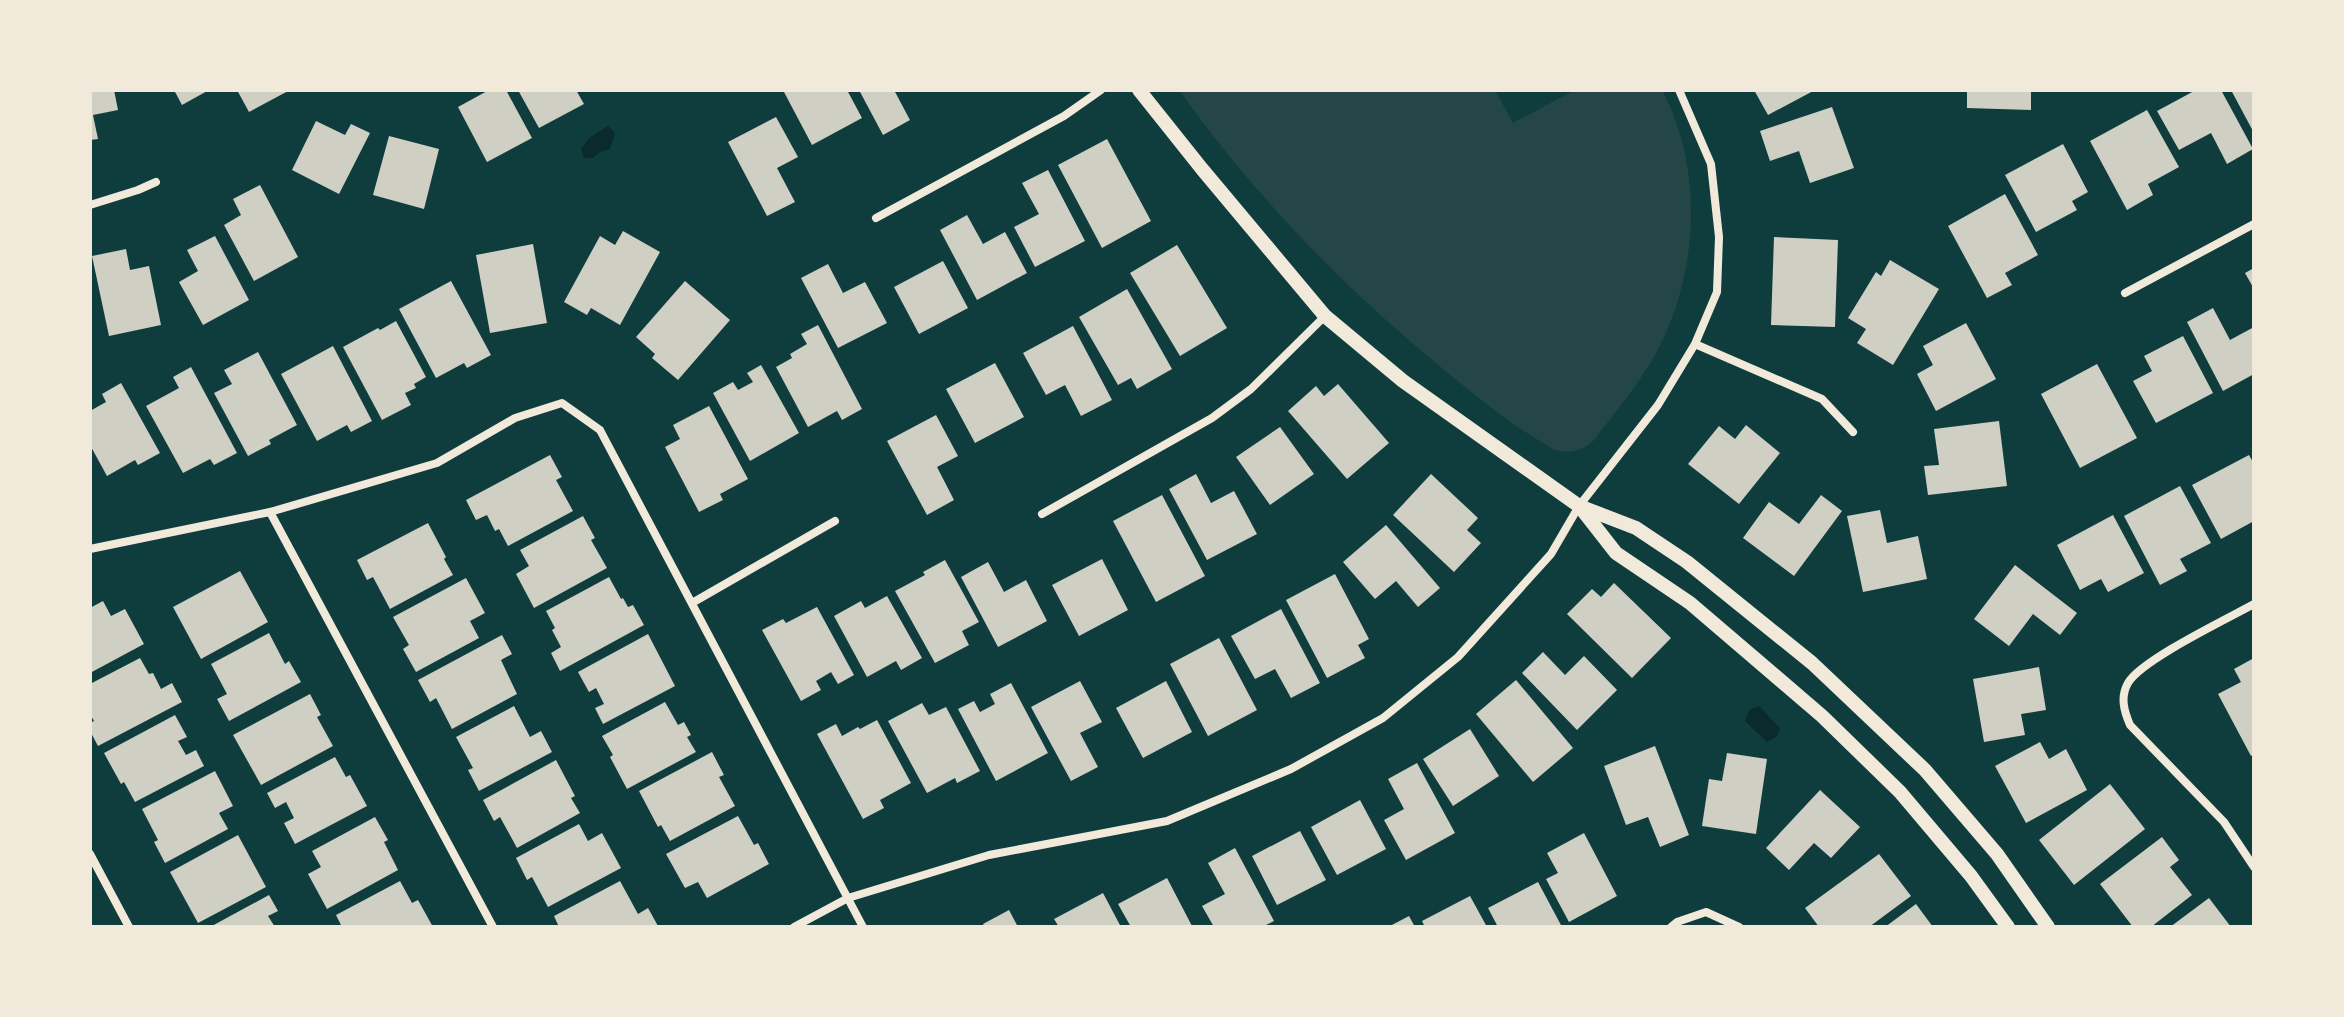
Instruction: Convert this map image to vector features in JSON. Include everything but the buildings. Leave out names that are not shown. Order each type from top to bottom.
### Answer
[{"type":"street","points":[[876,218],[1064,116],[1101,90]]},
{"type":"street","points":[[1139,90],[1325,316],[1403,381],[1579,506],[1636,528],[1674,554],[1812,663],[1925,770],[1997,854],[2048,927]]},
{"type":"street","points":[[794,927],[848,898],[989,855],[1167,821],[1291,769],[1383,718],[1458,657],[1551,554],[1579,506],[1658,405],[1695,344],[1717,292],[1719,237],[1711,164],[1679,90]]},
{"type":"street","points":[[90,205],[156,182]]},
{"type":"street","points":[[2125,293],[2254,224]]},
{"type":"street","points":[[1042,514],[1212,418],[1251,389],[1325,316]]},
{"type":"street","points":[[1695,344],[1822,399],[1853,432]]},
{"type":"street","points":[[90,549],[270,512],[437,463],[515,418],[562,403],[600,430],[863,927]]},
{"type":"street","points":[[1579,506],[1616,553],[1690,603],[1822,716],[1889,781],[1971,876],[2008,927]]},
{"type":"street","points":[[270,512],[493,927]]},
{"type":"street","points":[[692,603],[835,521]]},
{"type":"street","points":[[2254,604],[2145,664],[2128,683],[2123,709],[2130,725],[2224,822],[2254,867]]},
{"type":"street","points":[[90,854],[129,927]]},
{"type":"street","points":[[1671,927],[1706,912],[1739,927]]},
{"type":"shaded area","points":[[1179,90],[1495,90],[1513,123],[1575,90],[1662,90],[1684,150],[1691,214],[1684,279],[1675,310],[1656,353],[1594,440],[1576,451],[1555,450],[1469,390],[1405,337],[1335,272],[1237,166]]},
{"type":"shaded area","points":[[608,126],[615,133],[610,149],[593,158],[584,158],[581,149],[589,138]]},
{"type":"shaded area","points":[[1759,706],[1780,728],[1776,737],[1767,742],[1745,721],[1749,710]]}]
